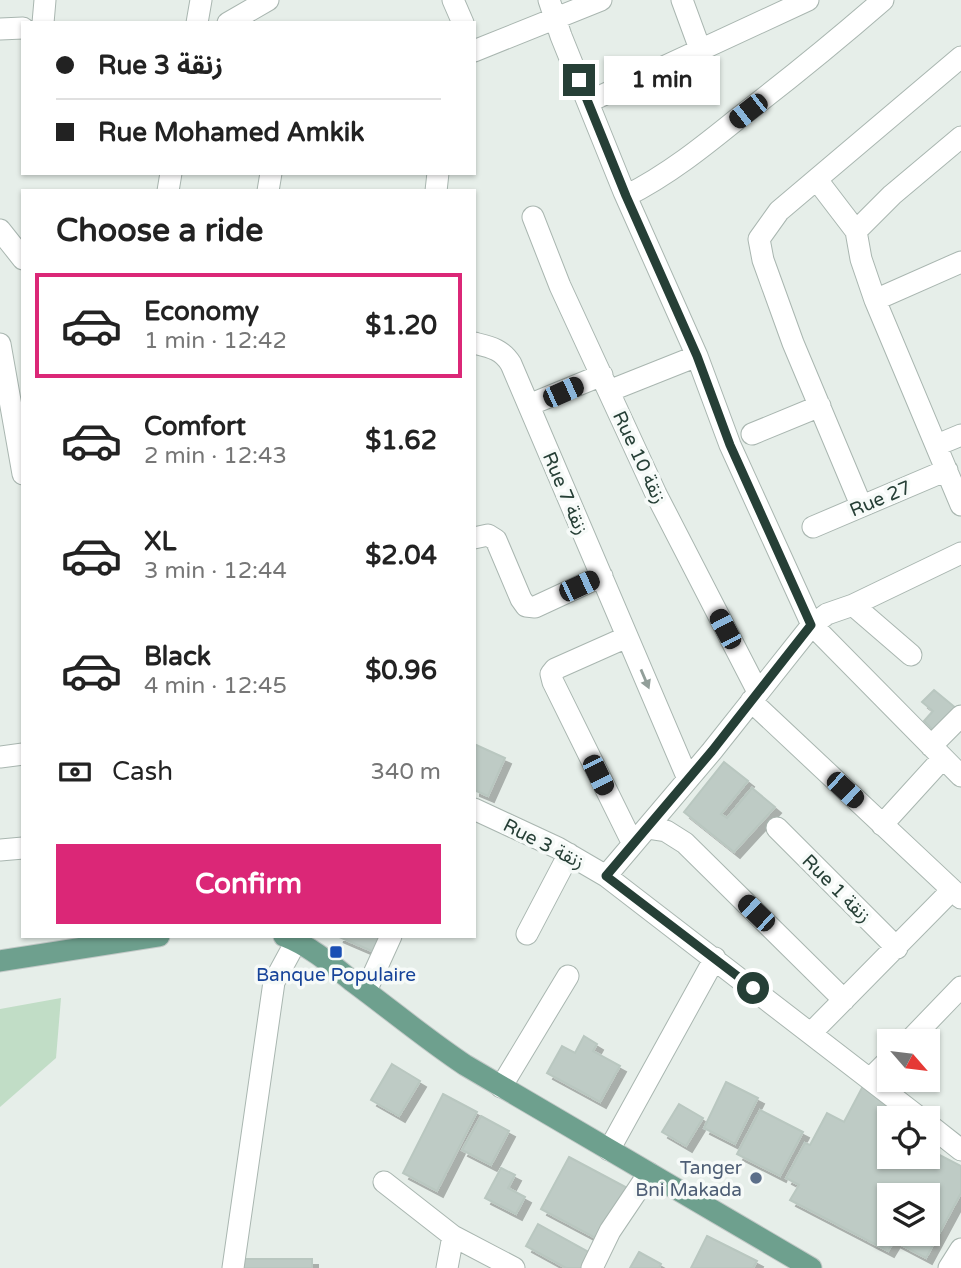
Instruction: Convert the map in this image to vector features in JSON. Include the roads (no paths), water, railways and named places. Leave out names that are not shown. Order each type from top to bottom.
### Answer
[{"type":"main road","points":[[0,961],[146,938]]},
{"type":"main road","points":[[294,938],[435,1045],[501,1087],[811,1268]]},
{"type":"street","points":[[43,21],[45,0]]},
{"type":"street","points":[[197,21],[201,0]]},
{"type":"street","points":[[231,21],[268,0]]},
{"type":"street","points":[[453,0],[462,21]]},
{"type":"street","points":[[476,49],[553,10],[601,0]]},
{"type":"street","points":[[682,0],[700,50]]},
{"type":"street","points":[[626,196],[652,183],[685,160],[811,62],[883,0]]},
{"type":"street","points":[[588,102],[796,3]]},
{"type":"street","points":[[553,10],[626,196],[697,356],[730,445],[811,625],[961,776]]},
{"type":"street","points":[[0,29],[21,28]]},
{"type":"street","points":[[861,505],[793,344],[759,239],[774,216],[961,57]]},
{"type":"street","points":[[856,230],[892,195],[961,137]]},
{"type":"street","points":[[817,180],[856,230],[861,259],[875,300],[961,506]]},
{"type":"street","name":"Rue 10 زنقة","points":[[533,217],[560,286],[656,494],[755,697],[882,825],[957,894]]},
{"type":"street","points":[[0,230],[21,256]]},
{"type":"street","points":[[875,300],[961,262]]},
{"type":"street","name":"Rue 7 زنقة","points":[[476,343],[493,347],[508,358],[688,779]]},
{"type":"street","points":[[0,344],[13,433],[21,466]]},
{"type":"street","points":[[529,405],[697,356]]},
{"type":"street","points":[[752,434],[820,407]]},
{"type":"street","points":[[937,445],[961,435]]},
{"type":"street","name":"Rue 27","points":[[813,527],[947,470]]},
{"type":"street","points":[[476,538],[488,536],[496,540],[526,606],[535,607],[601,576]]},
{"type":"street","points":[[606,876],[755,697],[811,625],[827,614],[853,605],[961,553]]},
{"type":"street","points":[[853,605],[911,655]]},
{"type":"street","points":[[627,637],[555,669],[551,674],[633,844]]},
{"type":"street","points":[[882,825],[961,716]]},
{"type":"street","points":[[0,757],[21,754]]},
{"type":"street","name":"Rue 3 زنقة","points":[[476,810],[569,854],[606,876],[905,1106]]},
{"type":"street","points":[[647,828],[666,831],[685,843],[844,1000]]},
{"type":"street","name":"Rue 1 زنقة","points":[[777,828],[897,948]]},
{"type":"street","points":[[0,850],[21,848]]},
{"type":"street","points":[[527,934],[569,854]]},
{"type":"street","points":[[811,1033],[897,948],[957,894]]},
{"type":"street","points":[[233,1268],[275,982],[294,938]]},
{"type":"street","points":[[366,991],[390,938]]},
{"type":"street","points":[[609,1150],[715,958]]},
{"type":"street","points":[[501,1087],[568,976]]},
{"type":"street","points":[[920,1029],[961,986]]},
{"type":"street","points":[[870,1079],[877,1072]]},
{"type":"street","points":[[940,1133],[961,1150]]},
{"type":"street","points":[[592,1268],[610,1231],[649,1173]]},
{"type":"street","points":[[384,1182],[453,1236],[514,1268]]},
{"type":"street","points":[[447,1268],[453,1236]]},
{"type":"street","points":[[949,1268],[961,1249]]},
{"type":"place","name":"Banque Populaire","points":[[336,952]]},
{"type":"place","name":"Tanger Bni Makada","points":[[756,1178]]}]
